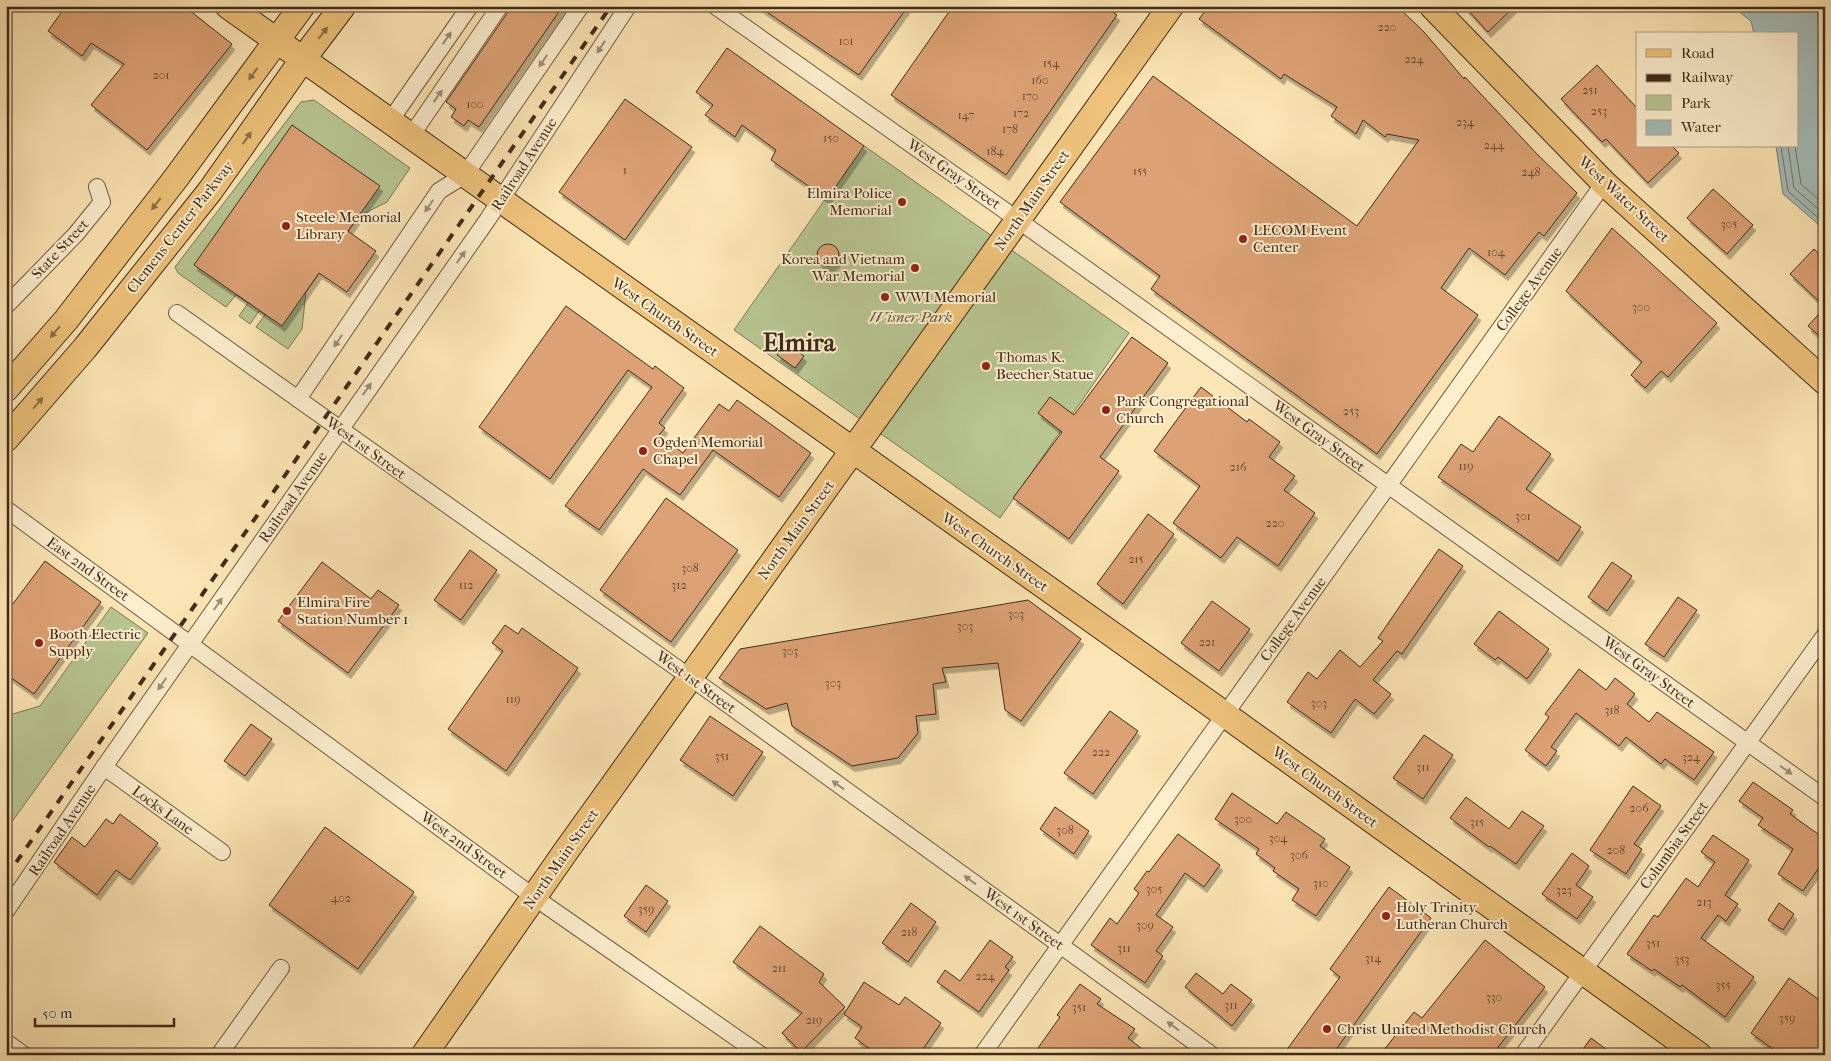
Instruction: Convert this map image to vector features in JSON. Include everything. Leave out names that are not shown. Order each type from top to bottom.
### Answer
[{"type":"main road","name":"West Church Street","points":[[228,6],[1225,714],[1699,1055]]},
{"type":"main road","name":"Clemens Center Parkway","points":[[6,439],[85,348],[210,191],[290,50],[302,6]]},
{"type":"main road","name":"Clemens Center Parkway","points":[[6,389],[66,320],[206,139],[290,50],[344,6]]},
{"type":"main road","name":"North Main Street","points":[[424,1055],[566,851],[1171,6]]},
{"type":"main road","name":"West Water Street","points":[[1432,6],[1604,183],[1825,382]]},
{"type":"street","points":[[390,121],[470,6]]},
{"type":"street","points":[[411,136],[500,6]]},
{"type":"street","points":[[298,399],[439,191],[465,175],[581,6]]},
{"type":"street","name":"Railroad Avenue","points":[[6,912],[104,767],[500,200],[628,6]]},
{"type":"street","name":"West Gray Street","points":[[715,6],[1018,220],[1825,798]]},
{"type":"street","name":"College Avenue","points":[[982,1055],[1604,183]]},
{"type":"street","name":"State Street","points":[[6,306],[76,234],[102,202],[97,186]]},
{"type":"street","name":"West 1st Street","points":[[177,313],[690,678],[1212,1055]]},
{"type":"street","name":"East 2nd Street","points":[[6,509],[170,629]]},
{"type":"street","name":"West 2nd Street","points":[[170,629],[534,897],[761,1055]]},
{"type":"street","name":"Columbia Street","points":[[1523,1055],[1825,635]]},
{"type":"street","name":"Locks Lane","points":[[104,767],[222,852]]},
{"type":"street","points":[[219,1055],[281,968]]},
{"type":"street","points":[[6,1042],[24,1055]]},
{"type":"green space","name":"Steele Memorial Library","points":[[314,100],[410,168],[387,202],[359,216],[306,292],[302,329],[288,349],[256,327],[265,315],[259,311],[250,324],[239,316],[248,303],[236,295],[226,307],[178,273],[175,267],[301,102]]},
{"type":"green space","name":"Wisner Park","points":[[863,145],[1129,333],[1000,518],[734,330]]},
{"type":"green space","points":[[111,607],[148,633],[6,830],[6,716],[40,706]]},
{"type":"water","points":[[1732,6],[1825,6],[1825,230],[1783,194],[1776,148],[1798,148],[1798,32],[1754,32],[1751,21]]},
{"type":"building","points":[[66,6],[184,6],[232,44],[147,150],[91,105],[124,64],[91,43],[82,56],[48,31]]},
{"type":"building","points":[[510,6],[563,6],[479,127],[468,120],[464,126],[451,117],[456,109],[446,102],[508,12]]},
{"type":"building","points":[[758,6],[908,6],[859,75]]},
{"type":"building","points":[[953,6],[1104,6],[1117,15],[1006,175],[891,95]]},
{"type":"building","name":"LECOM Event Center","points":[[1209,6],[1397,6],[1424,32],[1464,79],[1465,77],[1536,153],[1577,193],[1544,236],[1539,232],[1505,275],[1469,248],[1441,288],[1478,315],[1377,454],[1151,289],[1160,276],[1060,202],[1153,76],[1357,226],[1419,140],[1387,134],[1385,137],[1363,120],[1356,134],[1331,116],[1337,107],[1284,74],[1281,79],[1199,19]]},
{"type":"building","points":[[1464,6],[1515,6],[1488,32]]},
{"type":"building","points":[[727,48],[864,146],[827,199],[771,160],[776,150],[742,125],[735,137],[705,115],[713,105],[696,92]]},
{"type":"building","points":[[1597,65],[1636,107],[1636,148],[1674,148],[1679,153],[1648,183],[1606,139],[1602,142],[1561,99]]},
{"type":"building","points":[[625,99],[692,147],[625,240],[559,192]]},
{"type":"building","name":"Steele Memorial Library","points":[[292,125],[380,186],[348,231],[376,251],[347,292],[319,273],[282,326],[194,265]]},
{"type":"building","points":[[1713,189],[1753,225],[1727,254],[1687,218]]},
{"type":"building","points":[[1612,228],[1717,323],[1668,377],[1661,371],[1645,388],[1631,375],[1642,362],[1566,291]]},
{"type":"building","points":[[828,244],[836,247],[839,255],[836,263],[828,266],[820,263],[817,255],[820,247]]},
{"type":"building","points":[[1814,249],[1825,259],[1825,307],[1790,274]]},
{"type":"building","points":[[566,306],[653,369],[655,366],[684,388],[659,423],[665,428],[659,435],[683,453],[719,404],[729,411],[737,400],[811,453],[779,497],[713,450],[680,495],[643,469],[599,530],[565,506],[652,387],[628,370],[550,479],[479,427]]},
{"type":"building","points":[[1825,307],[1825,341],[1808,326]]},
{"type":"building","name":"Park Congregational Church","points":[[1132,337],[1168,363],[1100,457],[1119,471],[1069,539],[1013,498],[1062,432],[1038,413],[1050,397],[1074,415]]},
{"type":"building","points":[[786,343],[804,356],[795,368],[777,355]]},
{"type":"building","points":[[1201,387],[1247,422],[1249,419],[1280,442],[1269,457],[1295,476],[1284,490],[1315,513],[1278,566],[1237,537],[1221,558],[1173,523],[1200,486],[1154,451]]},
{"type":"building","points":[[1499,416],[1551,454],[1526,489],[1581,527],[1558,561],[1438,477],[1461,444],[1473,452]]},
{"type":"building","points":[[666,498],[738,550],[671,642],[600,590]]},
{"type":"building","points":[[1148,514],[1174,534],[1123,604],[1097,584]]},
{"type":"building","points":[[1439,549],[1463,566],[1402,654],[1397,651],[1373,680],[1391,694],[1374,714],[1355,699],[1331,733],[1287,702],[1308,672],[1317,679],[1340,650],[1360,667],[1383,641],[1378,638]]},
{"type":"building","points":[[470,550],[497,570],[461,620],[434,600]]},
{"type":"building","name":"Booth Electric Supply","points":[[45,561],[101,602],[34,694],[6,674],[6,613]]},
{"type":"building","points":[[322,562],[371,599],[378,590],[399,605],[348,673],[278,621]]},
{"type":"building","points":[[1612,562],[1632,576],[1607,611],[1588,597]]},
{"type":"building","points":[[1678,597],[1697,610],[1664,657],[1645,644]]},
{"type":"building","points":[[1028,600],[1081,639],[1021,721],[1005,710],[998,663],[942,668],[946,682],[933,684],[936,714],[916,716],[918,733],[898,758],[852,766],[792,726],[787,703],[766,709],[719,678],[740,649]]},
{"type":"building","points":[[1212,601],[1250,629],[1219,671],[1181,643]]},
{"type":"building","points":[[1499,611],[1549,649],[1527,679],[1498,657],[1495,660],[1474,644]]},
{"type":"building","points":[[505,625],[518,634],[522,628],[578,668],[506,771],[448,729],[503,651],[492,643]]},
{"type":"building","points":[[1579,669],[1606,690],[1615,678],[1635,694],[1627,704],[1649,722],[1657,712],[1714,752],[1694,780],[1665,759],[1661,764],[1626,737],[1619,746],[1576,713],[1551,747],[1557,751],[1546,766],[1525,750],[1549,717],[1545,714]]},
{"type":"building","points":[[1110,711],[1138,731],[1093,794],[1064,773]]},
{"type":"building","points":[[710,716],[763,752],[733,796],[680,760]]},
{"type":"building","points":[[251,724],[272,739],[245,776],[224,761]]},
{"type":"building","points":[[1424,735],[1453,755],[1423,799],[1393,778]]},
{"type":"building","points":[[1753,782],[1793,810],[1790,814],[1825,839],[1825,859],[1803,891],[1778,874],[1793,849],[1758,825],[1763,818],[1739,801]]},
{"type":"building","points":[[1633,786],[1661,806],[1634,844],[1642,849],[1626,874],[1590,850]]},
{"type":"building","points":[[1232,793],[1277,824],[1286,812],[1325,839],[1320,846],[1350,867],[1316,916],[1292,900],[1299,889],[1273,871],[1275,868],[1256,854],[1259,849],[1215,819]]},
{"type":"building","points":[[1466,797],[1509,829],[1522,811],[1544,826],[1516,864],[1450,818]]},
{"type":"building","points":[[1055,807],[1089,831],[1074,854],[1040,829]]},
{"type":"building","points":[[120,814],[158,843],[130,880],[116,870],[97,895],[54,862],[72,837],[85,847],[106,819],[113,824]]},
{"type":"building","points":[[325,827],[414,892],[358,969],[269,905]]},
{"type":"building","points":[[1178,834],[1220,865],[1204,887],[1185,873],[1156,915],[1173,927],[1156,951],[1163,956],[1145,983],[1091,945],[1110,918],[1117,924],[1139,893],[1134,889]]},
{"type":"building","points":[[1713,835],[1749,860],[1725,895],[1738,904],[1726,921],[1718,915],[1701,938],[1754,977],[1725,1017],[1682,985],[1680,987],[1654,969],[1652,971],[1627,954],[1654,915],[1658,917],[1686,878],[1698,887],[1715,862],[1701,852]]},
{"type":"building","points":[[1572,853],[1589,866],[1576,885],[1593,897],[1577,919],[1542,894]]},
{"type":"building","points":[[646,885],[668,901],[646,932],[624,916]]},
{"type":"building","points":[[1389,887],[1431,918],[1332,1055],[1283,1055],[1340,977],[1330,969]]},
{"type":"building","points":[[911,903],[936,922],[908,962],[882,943]]},
{"type":"building","points":[[1779,903],[1794,914],[1783,930],[1768,920]]},
{"type":"building","points":[[760,926],[824,974],[819,982],[845,1007],[801,1052],[782,1033],[802,1013],[733,962]]},
{"type":"building","points":[[990,940],[1013,957],[1005,967],[1009,970],[979,1012],[937,982],[945,970],[960,981]]},
{"type":"building","points":[[1485,940],[1545,987],[1492,1055],[1380,1055],[1414,1012],[1422,1018]]},
{"type":"building","points":[[1196,973],[1223,994],[1231,984],[1252,1000],[1232,1026],[1185,987]]},
{"type":"building","points":[[1789,978],[1825,1004],[1825,1055],[1781,1055],[1751,1033]]},
{"type":"building","points":[[864,982],[899,1005],[905,997],[941,1023],[919,1055],[878,1055],[855,1038],[862,1027],[844,1014]]},
{"type":"building","points":[[1080,984],[1101,999],[1097,1004],[1135,1029],[1128,1038],[1150,1055],[1033,1055],[1060,1017],[1057,1015]]},
{"type":"building","points":[[1591,1038],[1614,1055],[1579,1055]]},
{"type":"railway","points":[[6,877],[611,6]]},
{"type":"place","name":"Elmira Police Memorial","points":[[902,202]]},
{"type":"place","name":"Steele Memorial Library","points":[[286,226]]},
{"type":"place","name":"LECOM Event Center","points":[[1243,239]]},
{"type":"place","name":"Korea and Vietnam War Memorial","points":[[915,268]]},
{"type":"place","name":"WWI Memorial","points":[[885,297]]},
{"type":"place","name":"Thomas K. Beecher Statue","points":[[986,366]]},
{"type":"place","name":"Park Congregational Church","points":[[1106,410]]},
{"type":"place","name":"Ogden Memorial Chapel","points":[[643,451]]},
{"type":"place","name":"Elmira Fire Station Number 1","points":[[287,611]]},
{"type":"place","name":"Booth Electric Supply","points":[[39,643]]},
{"type":"place","name":"Holy Trinity Lutheran Church","points":[[1386,916]]},
{"type":"place","name":"Christ United Methodist Church","points":[[1327,1029]]},
{"type":"district","name":"Elmira","points":[[799,342]]}]
